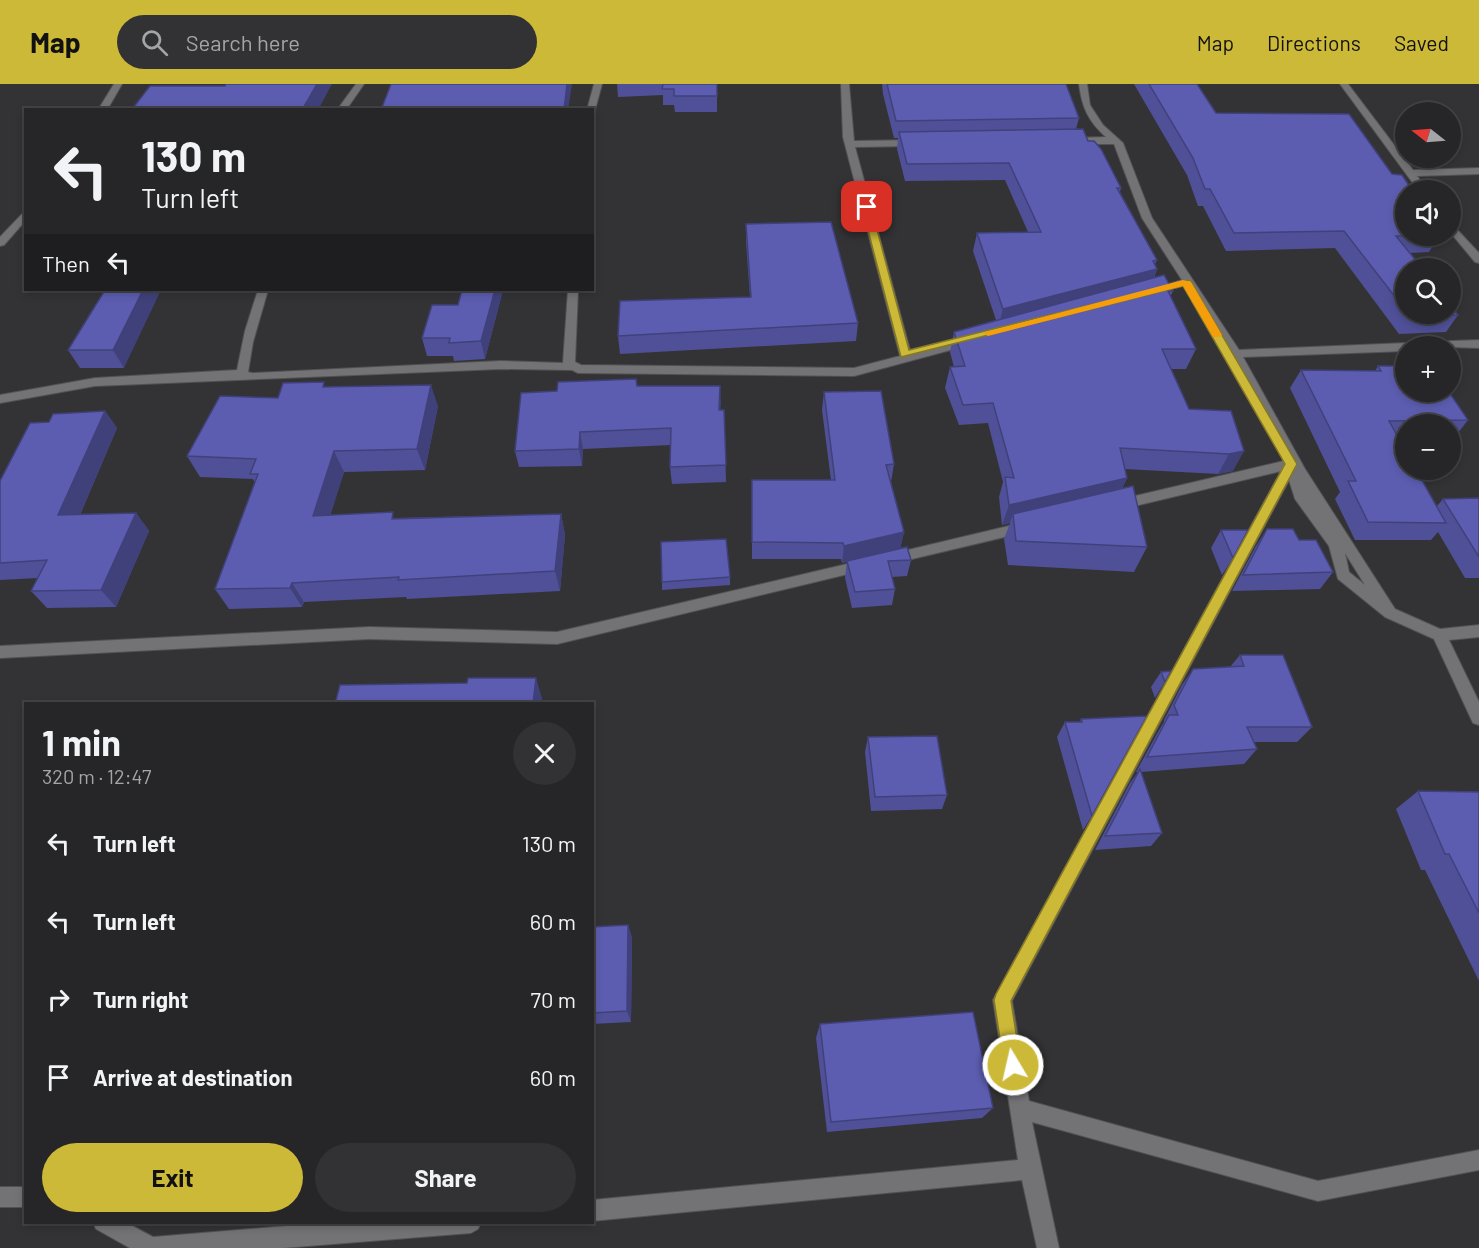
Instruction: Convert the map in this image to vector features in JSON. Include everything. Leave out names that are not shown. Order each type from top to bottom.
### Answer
[{"type":"street","points":[[103,108],[118,84]]},
{"type":"street","points":[[342,108],[360,84]]},
{"type":"street","points":[[592,108],[598,84]]},
{"type":"street","points":[[0,399],[94,382],[489,365],[578,369],[854,372],[982,336],[905,354],[850,144],[845,84]]},
{"type":"street","points":[[1083,84],[1086,105],[1100,127],[1116,140],[1148,218],[1235,354],[1300,471],[1390,612]]},
{"type":"street","points":[[1344,84],[1415,180]]},
{"type":"street","points":[[1062,141],[1116,140]]},
{"type":"street","points":[[850,144],[933,143]]},
{"type":"street","points":[[1409,173],[1479,171]]},
{"type":"street","points":[[0,243],[24,215]]},
{"type":"street","points":[[1461,238],[1479,260]]},
{"type":"street","points":[[1141,294],[1186,282],[1291,464],[1300,496],[1336,545],[1343,575],[1390,612],[1439,635],[1479,631]]},
{"type":"street","points":[[242,374],[248,336],[263,291]]},
{"type":"street","points":[[571,367],[569,363],[573,291]]},
{"type":"street","points":[[1461,345],[1479,344]]},
{"type":"street","points":[[1235,354],[1395,347]]},
{"type":"street","points":[[1104,508],[1291,464]]},
{"type":"street","points":[[1048,1248],[1030,1169],[1002,1000],[1291,464]]},
{"type":"street","points":[[0,652],[369,633],[557,638],[1046,522]]},
{"type":"street","points":[[1439,635],[1479,718]]},
{"type":"street","points":[[1020,1109],[1318,1191],[1479,1160]]},
{"type":"street","points":[[594,1211],[1030,1169]]},
{"type":"street","points":[[0,1197],[24,1197]]},
{"type":"street","points":[[107,1224],[152,1248],[446,1224]]},
{"type":"building","points":[[226,84],[317,84],[303,108],[133,108],[150,86],[225,86]]},
{"type":"building","points":[[391,84],[567,84],[564,108],[382,108]]},
{"type":"building","points":[[663,84],[717,84],[717,96],[674,96],[674,89],[662,89]]},
{"type":"building","points":[[887,84],[1066,84],[1079,118],[896,121]]},
{"type":"building","points":[[1149,84],[1197,84],[1216,113],[1349,114],[1392,174],[1402,175],[1405,180],[1395,180],[1395,246],[1404,246],[1414,258],[1395,258],[1395,297],[1344,231],[1234,233],[1210,189],[1205,189],[1193,158]]},
{"type":"building","points":[[1083,129],[1088,141],[1094,141],[1101,149],[1121,188],[1117,188],[1157,260],[1153,261],[1157,269],[1003,309],[977,233],[1041,232],[1009,163],[907,164],[899,132]]},
{"type":"building","points":[[831,222],[858,323],[618,336],[620,301],[751,297],[746,224]]},
{"type":"building","points":[[1164,275],[1173,291],[1168,291],[1196,349],[1162,349],[1189,409],[1231,411],[1244,451],[1229,454],[1120,448],[1127,478],[1009,505],[1005,477],[1014,478],[993,403],[963,405],[950,367],[965,366],[954,332]]},
{"type":"building","points":[[104,291],[142,291],[113,350],[68,350]]},
{"type":"building","points":[[462,291],[495,291],[481,341],[449,343],[450,338],[422,338],[432,305],[458,305]]},
{"type":"building","points":[[1378,366],[1395,366],[1395,402],[1456,402],[1468,420],[1461,420],[1461,414],[1395,414],[1395,421],[1389,421],[1395,432],[1395,480],[1422,480],[1446,523],[1368,522],[1348,481],[1356,481],[1301,370],[1381,371]]},
{"type":"building","points":[[636,379],[637,386],[720,386],[719,410],[724,410],[726,465],[670,467],[671,428],[580,432],[579,449],[515,451],[521,393],[557,391],[558,382]]},
{"type":"building","points":[[324,382],[323,387],[431,385],[417,449],[334,451],[313,516],[393,512],[392,519],[561,514],[555,571],[398,580],[399,577],[292,583],[290,588],[215,589],[258,474],[250,474],[256,459],[187,456],[220,396],[278,398],[283,383]]},
{"type":"building","points":[[881,391],[894,464],[886,465],[904,532],[844,546],[843,543],[752,542],[752,480],[835,480],[824,392]]},
{"type":"building","points":[[105,411],[58,515],[136,513],[101,590],[31,591],[47,560],[0,563],[0,481],[30,423],[49,422],[53,414]]},
{"type":"building","points":[[1133,486],[1147,547],[1016,541],[1013,514]]},
{"type":"building","points":[[1479,498],[1479,557],[1443,499]]},
{"type":"building","points":[[1267,529],[1293,529],[1299,540],[1316,540],[1333,572],[1243,575]]},
{"type":"building","points":[[1221,530],[1248,530],[1233,558]]},
{"type":"building","points":[[726,539],[730,577],[662,582],[661,542]]},
{"type":"building","points":[[907,547],[911,560],[888,561],[895,589],[855,592],[847,561]]},
{"type":"building","points":[[1240,655],[1283,655],[1312,727],[1247,727],[1257,749],[1147,757],[1169,715],[1178,715],[1174,705],[1193,669],[1244,666]]},
{"type":"building","points":[[1171,671],[1165,682],[1161,672]]},
{"type":"building","points":[[468,678],[536,678],[533,702],[336,702],[340,685],[467,683]]},
{"type":"building","points":[[1147,716],[1092,816],[1065,722],[1082,722],[1081,719]]},
{"type":"building","points":[[937,736],[947,795],[875,797],[868,737]]},
{"type":"building","points":[[1140,769],[1162,833],[1105,836]]},
{"type":"building","points":[[1418,791],[1479,792],[1479,913],[1449,854],[1445,854]]},
{"type":"building","points":[[628,925],[627,1011],[594,1013],[594,927]]},
{"type":"building","points":[[973,1012],[993,1108],[831,1122],[820,1024]]},
{"type":"slow traffic","points":[[988,333],[1186,282],[1217,335]]},
{"type":"route","points":[[867,207],[905,354],[1186,282],[1291,464],[1002,1000],[1013,1065]]}]
